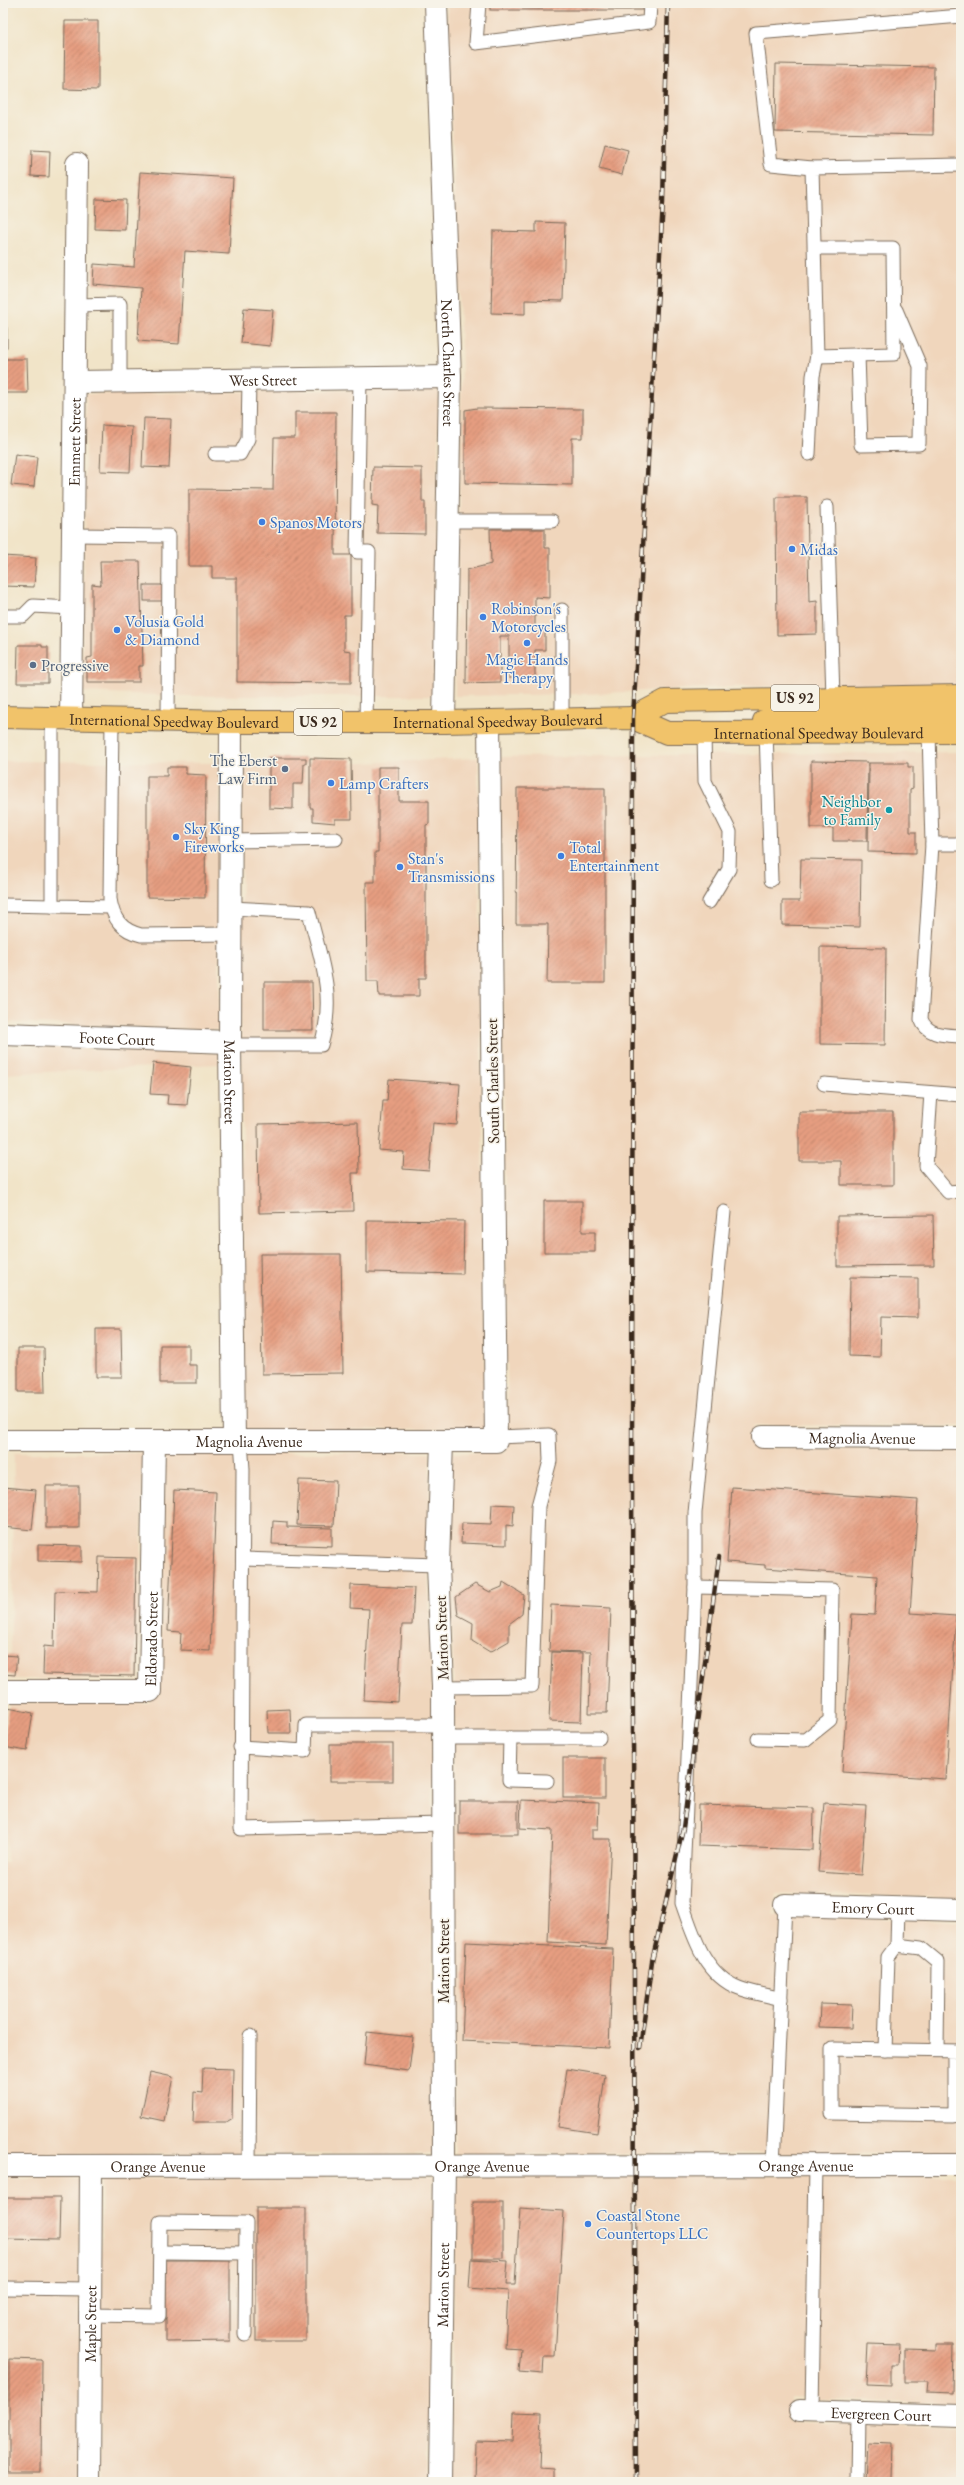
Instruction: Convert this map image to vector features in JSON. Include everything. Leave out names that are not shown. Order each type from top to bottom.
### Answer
[{"type":"main road","name":"International Speedway Boulevard","points":[[633,718],[665,701],[961,696]]},
{"type":"main road","points":[[711,732],[785,716],[961,712]]},
{"type":"main road","name":"International Speedway Boulevard","points":[[3,717],[231,722],[444,722],[633,718],[667,733],[961,732]]},
{"type":"street","name":"North Charles Street","points":[[436,3],[450,377],[444,722]]},
{"type":"street","name":"Emmett Street","points":[[62,719],[72,608],[76,305],[76,164]]},
{"type":"street","name":"West Street","points":[[75,382],[450,377]]},
{"type":"street","name":"South Charles Street","points":[[489,721],[496,1439]]},
{"type":"street","name":"Marion Street","points":[[231,722],[230,1044],[238,1441]]},
{"type":"street","name":"Foote Court","points":[[3,1034],[230,1044]]},
{"type":"street","name":"Magnolia Avenue","points":[[763,1437],[961,1438]]},
{"type":"street","name":"Magnolia Avenue","points":[[3,1441],[442,1441],[496,1439]]},
{"type":"street","name":"Eldorado Street","points":[[3,1691],[150,1691],[154,1441]]},
{"type":"street","name":"Marion Street","points":[[440,2482],[444,2165],[443,1687],[438,1565],[442,1441]]},
{"type":"street","name":"Emory Court","points":[[785,1905],[961,1910]]},
{"type":"street","name":"Orange Avenue","points":[[3,2166],[961,2165]]},
{"type":"street","name":"Maple Street","points":[[89,2482],[91,2166]]},
{"type":"street","name":"Evergreen Court","points":[[806,2411],[961,2416]]},
{"type":"lane","points":[[479,3],[476,43],[649,22],[650,3]]},
{"type":"lane","points":[[961,16],[756,32],[771,164],[812,168],[961,165]]},
{"type":"lane","points":[[809,454],[813,376],[817,356],[812,168]]},
{"type":"lane","points":[[814,248],[893,248],[894,354],[817,356]]},
{"type":"lane","points":[[858,355],[861,445],[919,444],[920,366],[893,303]]},
{"type":"lane","points":[[76,305],[120,304],[120,381]]},
{"type":"lane","points":[[360,378],[357,552],[369,552],[366,722]]},
{"type":"lane","points":[[215,454],[240,454],[248,439],[249,380]]},
{"type":"lane","points":[[827,506],[833,697]]},
{"type":"lane","points":[[448,521],[552,521]]},
{"type":"lane","points":[[73,536],[169,536],[168,721]]},
{"type":"lane","points":[[3,616],[23,616],[33,606],[72,608]]},
{"type":"lane","points":[[562,610],[562,720]]},
{"type":"lane","points":[[52,906],[62,719]]},
{"type":"lane","points":[[112,720],[111,907],[119,924],[127,931],[140,935],[230,934]]},
{"type":"lane","points":[[709,902],[729,869],[730,832],[705,781],[711,732]]},
{"type":"lane","points":[[766,732],[771,880]]},
{"type":"lane","points":[[929,732],[932,844],[921,1019],[924,1028],[932,1032],[961,1036]]},
{"type":"lane","points":[[231,841],[336,839]]},
{"type":"lane","points":[[932,844],[961,844]]},
{"type":"lane","points":[[3,905],[111,907]]},
{"type":"lane","points":[[230,1044],[321,1045],[328,1022],[328,995],[309,912],[231,908]]},
{"type":"lane","points":[[824,1084],[961,1095]]},
{"type":"lane","points":[[931,1093],[926,1166],[948,1192],[961,1192]]},
{"type":"lane","points":[[724,1212],[695,1513],[695,1587],[682,1903],[692,1933],[707,1963],[720,1976],[737,1988],[781,1999]]},
{"type":"lane","points":[[443,1687],[532,1686],[538,1506],[550,1461],[549,1435],[496,1439]]},
{"type":"lane","points":[[238,1441],[243,1559],[240,1747],[241,1829],[443,1824]]},
{"type":"lane","points":[[243,1559],[438,1565]]},
{"type":"lane","points":[[695,1587],[832,1590],[830,1720],[804,1740],[758,1739]]},
{"type":"lane","points":[[240,1747],[305,1750],[306,1725],[443,1732],[510,1738],[599,1738]]},
{"type":"lane","points":[[510,1738],[510,1780],[547,1780]]},
{"type":"lane","points":[[773,2165],[785,1905]]},
{"type":"lane","points":[[885,2050],[888,1957],[898,1945],[898,1908]]},
{"type":"lane","points":[[898,1945],[921,1948],[938,1962],[937,2050]]},
{"type":"lane","points":[[249,2166],[250,2036]]},
{"type":"lane","points":[[832,2049],[937,2050],[958,2051],[954,2115],[832,2114],[832,2049]]},
{"type":"lane","points":[[806,2411],[816,2165]]},
{"type":"lane","points":[[90,2314],[159,2316],[160,2222],[246,2223],[245,2335]]},
{"type":"lane","points":[[160,2252],[246,2253]]},
{"type":"lane","points":[[3,2288],[90,2289]]},
{"type":"lane","points":[[857,2482],[858,2413]]},
{"type":"shaded area","points":[[447,3],[961,3],[961,684],[720,687],[586,694],[455,696],[462,365]]},
{"type":"shaded area","points":[[439,389],[433,696],[187,696],[82,692],[86,394]]},
{"type":"shaded area","points":[[961,752],[961,1426],[754,1425],[751,1448],[961,1450],[961,1898],[776,1893],[773,1916],[961,1921],[961,2153],[455,2154],[454,1685],[449,1564],[452,1453],[506,1453],[508,1430],[500,757]]},
{"type":"shaded area","points":[[478,758],[485,1429],[245,1430],[241,1041],[242,763],[363,763]]},
{"type":"shaded area","points":[[3,761],[220,763],[219,1030],[3,1022]]},
{"type":"shaded area","points":[[3,1046],[219,1053],[219,1064],[3,1074]]},
{"type":"shaded area","points":[[14,1453],[143,1453],[139,1679],[10,1679]]},
{"type":"shaded area","points":[[165,1453],[430,1453],[428,1566],[432,1688],[433,2154],[3,2154],[3,1862],[7,1862],[10,1703],[148,1703],[160,1690]]},
{"type":"shaded area","points":[[961,2176],[961,2404],[791,2399],[788,2422],[961,2428],[961,2482],[451,2482],[455,2177]]},
{"type":"shaded area","points":[[433,2177],[429,2482],[100,2482],[102,2178]]},
{"type":"shaded area","points":[[3,2178],[80,2178],[78,2482],[3,2482]]},
{"type":"building","points":[[490,3],[644,3],[644,10],[490,10]]},
{"type":"building","points":[[65,21],[98,21],[98,90],[64,89]]},
{"type":"building","points":[[776,64],[934,67],[933,135],[775,132]]},
{"type":"building","points":[[605,144],[628,150],[622,175],[599,169]]},
{"type":"building","points":[[32,150],[50,151],[49,177],[31,176]]},
{"type":"building","points":[[140,172],[233,178],[229,254],[185,251],[179,344],[138,341],[141,288],[93,284],[94,264],[134,267]]},
{"type":"building","points":[[96,199],[126,200],[125,230],[95,229]]},
{"type":"building","points":[[536,222],[565,223],[563,301],[525,300],[525,314],[491,313],[493,231],[536,232]]},
{"type":"building","points":[[244,308],[273,310],[270,346],[241,343]]},
{"type":"building","points":[[3,328],[7,328],[7,347],[3,347]]},
{"type":"building","points":[[3,359],[27,359],[28,393],[3,393]]},
{"type":"building","points":[[477,408],[583,409],[583,438],[572,438],[572,485],[465,483],[465,410]]},
{"type":"building","name":"Spanos Motors","points":[[295,412],[336,412],[335,555],[351,555],[351,615],[344,615],[344,650],[351,651],[351,683],[237,682],[237,578],[212,578],[212,566],[189,566],[189,489],[273,490],[274,438],[295,438]]},
{"type":"building","points":[[144,418],[171,419],[169,468],[142,467]]},
{"type":"building","points":[[102,425],[132,427],[130,472],[100,471]]},
{"type":"building","points":[[15,454],[37,457],[34,487],[11,485]]},
{"type":"building","points":[[373,467],[422,468],[422,502],[425,502],[425,534],[377,533],[378,506],[372,505]]},
{"type":"building","name":"Midas","points":[[776,497],[807,497],[809,602],[817,601],[817,634],[777,635]]},
{"type":"building","name":"Robinson's Motorcycles","points":[[490,529],[545,529],[545,548],[550,548],[550,598],[535,597],[535,627],[545,627],[545,650],[535,650],[535,678],[509,678],[509,636],[500,636],[500,682],[466,683],[467,570],[491,564]]},
{"type":"building","points":[[3,556],[36,558],[34,587],[3,586]]},
{"type":"building","name":"Volusia Gold & Diamond","points":[[100,561],[140,561],[143,666],[139,666],[139,682],[87,682],[87,658],[92,657],[92,584],[101,585]]},
{"type":"building","points":[[144,585],[164,585],[164,601],[144,601]]},
{"type":"building","name":"Progressive","points":[[18,645],[42,645],[42,647],[48,647],[48,683],[17,683]]},
{"type":"building","points":[[269,758],[306,758],[306,764],[304,764],[303,784],[293,784],[293,809],[269,808]]},
{"type":"building","name":"Lamp Crafters","points":[[310,758],[351,759],[352,819],[335,819],[335,823],[313,821],[313,808],[310,808]]},
{"type":"building","points":[[811,761],[868,762],[867,841],[833,841],[833,828],[811,828]]},
{"type":"building","name":"Neighbor to Family","points":[[869,763],[908,763],[908,767],[913,767],[913,788],[910,789],[910,832],[916,832],[916,853],[868,852]]},
{"type":"building","name":"Sky King Fireworks","points":[[167,767],[186,767],[186,774],[206,775],[205,898],[147,897],[147,776],[167,776]]},
{"type":"building","name":"Stan's Transmissions","points":[[378,767],[399,767],[399,801],[429,801],[429,824],[426,825],[426,978],[419,978],[419,996],[379,996],[378,981],[367,981],[366,882],[375,882],[375,852],[378,852]]},
{"type":"building","name":"Total Entertainment","points":[[517,788],[605,788],[605,983],[547,983],[548,924],[516,924]]},
{"type":"building","points":[[801,859],[861,860],[860,927],[782,925],[782,901],[800,901]]},
{"type":"building","points":[[820,947],[886,948],[885,1045],[820,1044]]},
{"type":"building","points":[[264,982],[312,982],[313,1030],[264,1030]]},
{"type":"building","points":[[153,1063],[191,1067],[187,1105],[167,1104],[168,1095],[150,1094]]},
{"type":"building","points":[[389,1079],[460,1084],[457,1125],[433,1123],[429,1171],[403,1169],[404,1152],[379,1150],[383,1101],[387,1101]]},
{"type":"building","points":[[799,1112],[893,1112],[893,1185],[841,1185],[841,1161],[799,1161]]},
{"type":"building","points":[[358,1122],[359,1173],[352,1173],[353,1211],[259,1213],[258,1124]]},
{"type":"building","points":[[544,1201],[582,1201],[582,1232],[595,1232],[595,1252],[544,1252]]},
{"type":"building","points":[[933,1215],[934,1265],[837,1266],[837,1216]]},
{"type":"building","points":[[367,1220],[464,1221],[463,1274],[367,1272]]},
{"type":"building","points":[[260,1254],[341,1254],[343,1373],[262,1374]]},
{"type":"building","points":[[850,1277],[918,1278],[918,1318],[881,1317],[880,1357],[849,1356]]},
{"type":"building","points":[[96,1329],[121,1329],[122,1377],[96,1377]]},
{"type":"building","points":[[160,1345],[189,1345],[189,1365],[197,1365],[197,1383],[160,1383]]},
{"type":"building","points":[[18,1348],[44,1348],[45,1392],[18,1392]]},
{"type":"building","points":[[299,1480],[336,1481],[334,1526],[297,1525]]},
{"type":"building","points":[[46,1486],[79,1486],[79,1528],[46,1528]]},
{"type":"building","points":[[3,1487],[36,1490],[32,1530],[3,1527]]},
{"type":"building","points":[[732,1487],[918,1500],[910,1613],[956,1616],[946,1779],[842,1772],[852,1614],[875,1615],[877,1576],[765,1568],[765,1565],[727,1562]]},
{"type":"building","points":[[174,1490],[216,1492],[210,1651],[180,1650],[181,1632],[168,1631]]},
{"type":"building","points":[[492,1504],[514,1505],[513,1526],[506,1525],[506,1545],[461,1543],[462,1523],[491,1524]]},
{"type":"building","points":[[273,1521],[287,1522],[287,1527],[332,1528],[332,1546],[272,1544]]},
{"type":"building","points":[[38,1545],[82,1546],[82,1562],[38,1561]]},
{"type":"building","points":[[99,1557],[136,1558],[134,1676],[43,1674],[44,1646],[54,1647],[55,1591],[98,1592]]},
{"type":"building","points":[[503,1582],[524,1595],[522,1614],[509,1624],[509,1641],[490,1652],[472,1641],[473,1623],[458,1615],[456,1597],[475,1584],[490,1592],[502,1587]]},
{"type":"building","points":[[351,1585],[414,1588],[412,1625],[402,1625],[398,1702],[364,1700],[369,1609],[350,1608]]},
{"type":"building","points":[[551,1605],[611,1608],[607,1713],[589,1713],[591,1652],[549,1651]]},
{"type":"building","points":[[552,1652],[583,1653],[581,1722],[549,1721]]},
{"type":"building","points":[[3,1655],[17,1656],[15,1675],[3,1674]]},
{"type":"building","points":[[8,1708],[33,1713],[27,1751],[3,1747]]},
{"type":"building","points":[[290,1709],[291,1733],[268,1733],[267,1710]]},
{"type":"building","points":[[330,1744],[393,1744],[393,1781],[330,1781]]},
{"type":"building","points":[[563,1758],[605,1758],[605,1798],[563,1798]]},
{"type":"building","points":[[521,1800],[599,1803],[598,1829],[592,1829],[592,1839],[611,1839],[606,1945],[548,1942],[552,1830],[520,1828]]},
{"type":"building","points":[[459,1801],[518,1801],[518,1834],[459,1834]]},
{"type":"building","points":[[824,1803],[866,1806],[861,1875],[818,1872]]},
{"type":"building","points":[[699,1805],[814,1808],[813,1850],[698,1846]]},
{"type":"building","points":[[466,1942],[613,1949],[609,2048],[462,2041]]},
{"type":"building","points":[[820,2004],[852,2005],[851,2028],[819,2027]]},
{"type":"building","points":[[367,2032],[413,2037],[409,2071],[364,2065]]},
{"type":"building","points":[[203,2068],[233,2069],[232,2119],[227,2122],[193,2122],[194,2092],[202,2093]]},
{"type":"building","points":[[567,2069],[605,2075],[597,2133],[558,2127]]},
{"type":"building","points":[[150,2072],[173,2077],[164,2121],[141,2116]]},
{"type":"building","points":[[3,2198],[60,2198],[59,2240],[3,2239]]},
{"type":"building","points":[[473,2202],[503,2202],[503,2258],[473,2258]]},
{"type":"building","points":[[256,2208],[306,2208],[306,2341],[256,2341]]},
{"type":"building","points":[[520,2208],[564,2211],[555,2356],[544,2356],[543,2374],[519,2372],[521,2349],[505,2348],[508,2291],[469,2288],[471,2259],[508,2261],[506,2285],[515,2285]]},
{"type":"building","points":[[166,2260],[230,2260],[230,2341],[166,2342]]},
{"type":"building","points":[[868,2344],[899,2345],[898,2365],[891,2365],[891,2385],[866,2384]]},
{"type":"building","points":[[935,2345],[953,2345],[952,2393],[926,2392],[927,2382],[904,2382],[904,2350],[935,2351]]},
{"type":"building","points":[[9,2359],[42,2360],[41,2472],[9,2472]]},
{"type":"building","points":[[513,2412],[542,2413],[540,2468],[554,2469],[554,2482],[475,2482],[476,2441],[512,2442]]},
{"type":"building","points":[[868,2443],[892,2444],[891,2478],[903,2479],[903,2482],[866,2482]]},
{"type":"railway","points":[[636,2482],[632,1480],[633,718],[663,202],[668,3]]},
{"type":"railway","points":[[640,2048],[652,1961],[683,1828],[719,1557]]},
{"type":"place","name":"Spanos Motors","points":[[262,522]]},
{"type":"place","name":"Midas","points":[[792,549]]},
{"type":"place","name":"Robinson's Motorcycles","points":[[483,617]]},
{"type":"place","name":"Volusia Gold & Diamond","points":[[117,630]]},
{"type":"place","name":"Magic Hands Therapy","points":[[527,643]]},
{"type":"place","name":"Progressive","points":[[33,665]]},
{"type":"place","name":"The Eberst Law Firm","points":[[285,769]]},
{"type":"place","name":"Lamp Crafters","points":[[331,783]]},
{"type":"place","name":"Neighbor to Family","points":[[889,810]]},
{"type":"place","name":"Sky King Fireworks","points":[[176,837]]},
{"type":"place","name":"Total Entertainment","points":[[561,856]]},
{"type":"place","name":"Stan's Transmissions","points":[[400,867]]},
{"type":"place","name":"Coastal Stone Countertops LLC","points":[[588,2224]]}]
